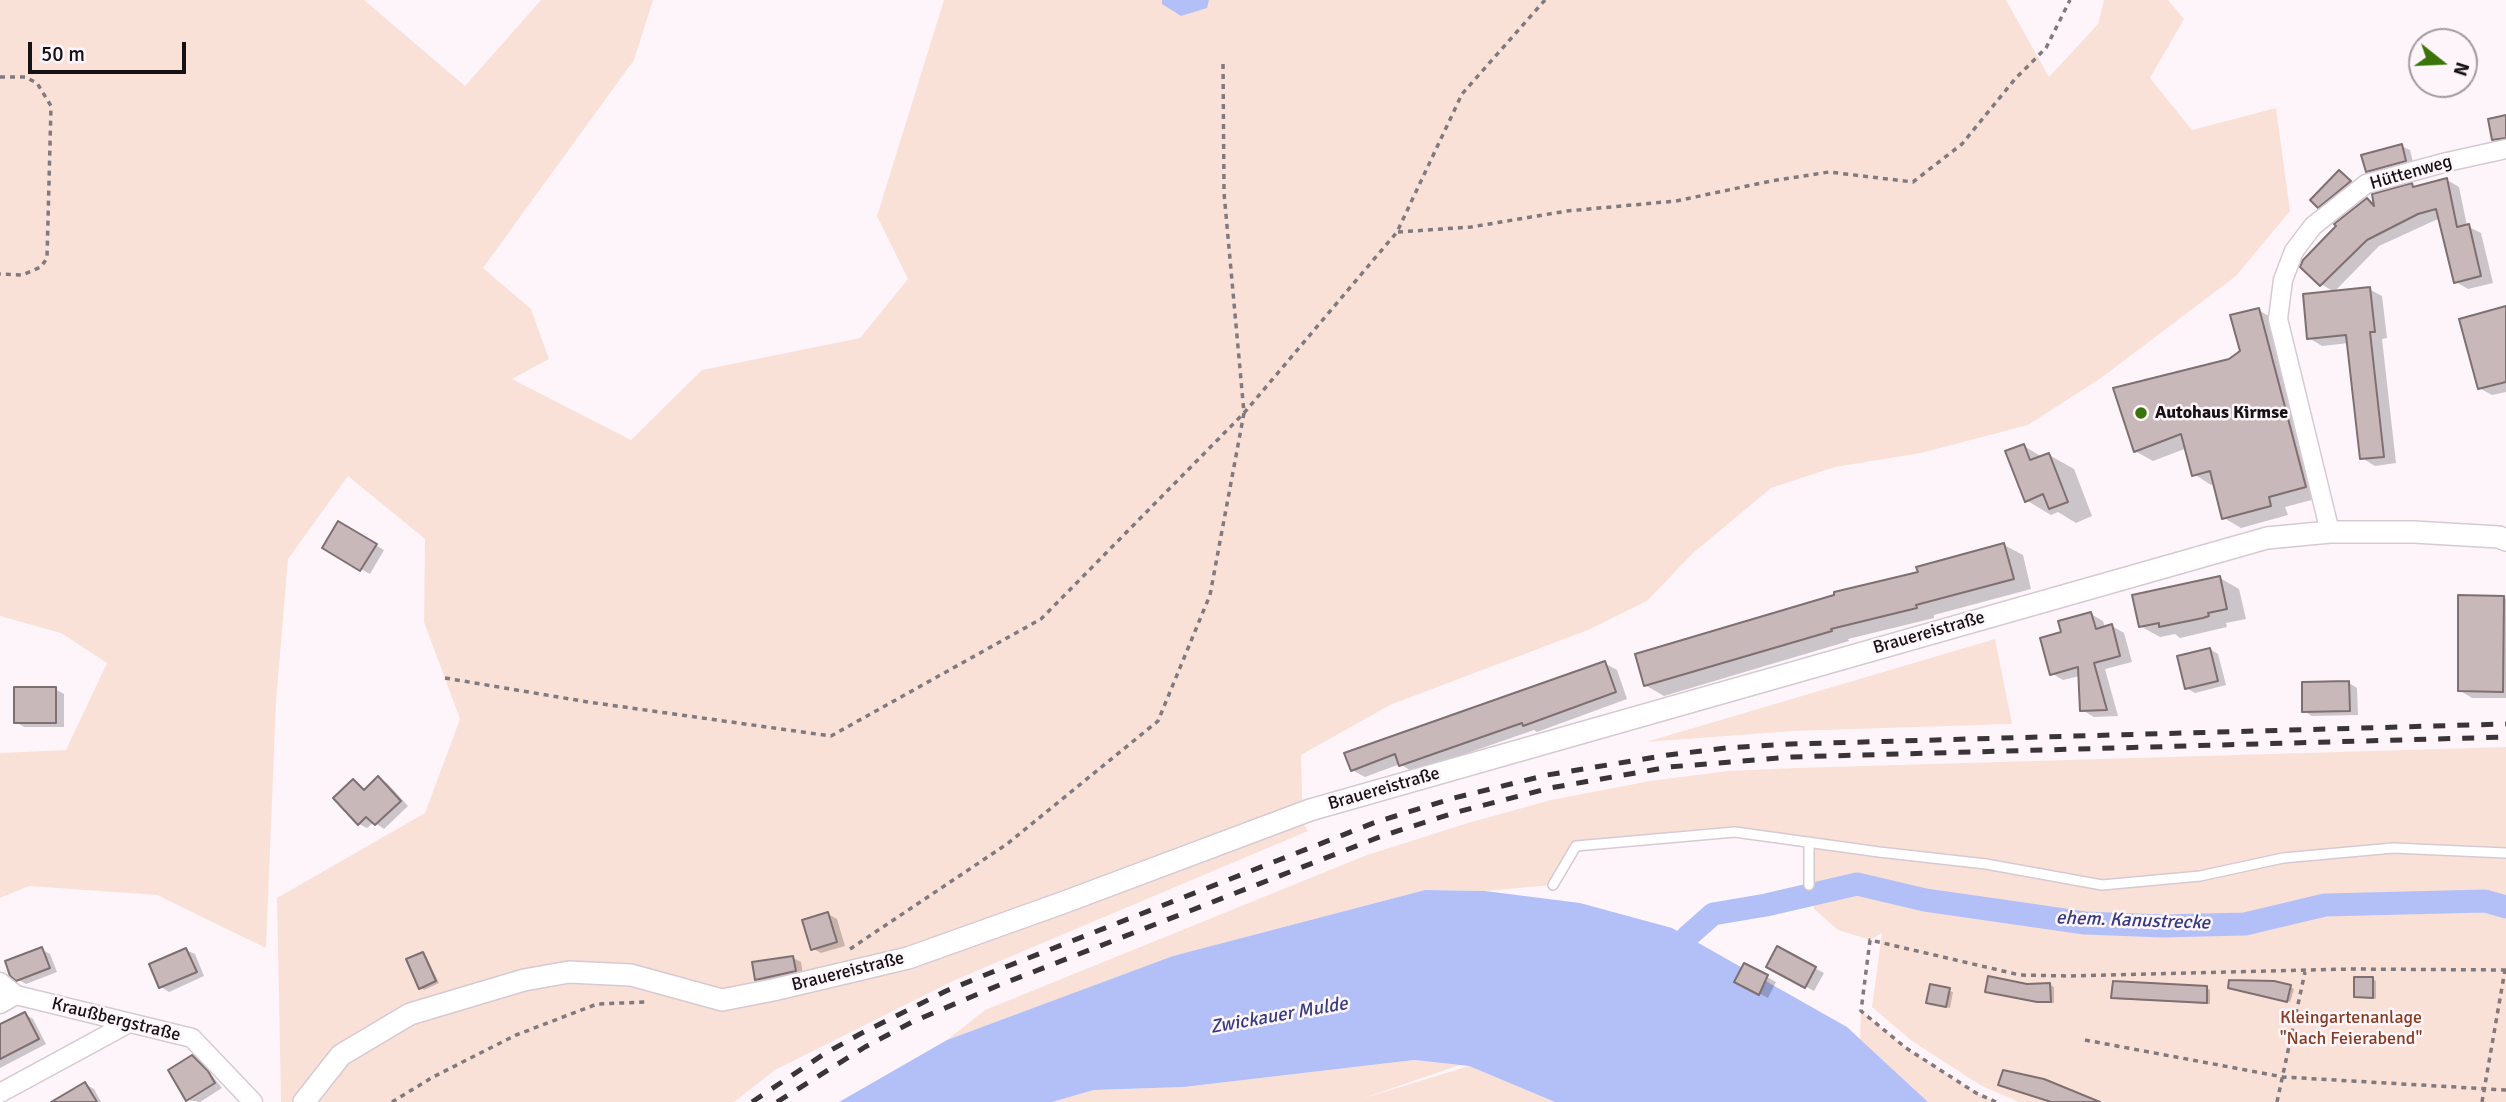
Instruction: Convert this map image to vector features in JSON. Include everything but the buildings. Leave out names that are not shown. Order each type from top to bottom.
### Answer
[{"type":"street","name":"Hüttenweg","points":[[2330,532],[2278,319],[2283,280],[2294,251],[2313,226],[2366,184],[2506,149]]},
{"type":"street","name":"Brauereistraße","points":[[304,1102],[341,1055],[410,1014],[524,980],[569,972],[631,975],[722,1000],[850,972],[908,958],[1310,810],[2267,538],[2330,532],[2414,533],[2500,537],[2506,540]]},
{"type":"street","name":"Kraußbergstraße","points":[[0,982],[8,999],[192,1038],[253,1102]]},
{"type":"street","points":[[0,1093],[130,1023]]},
{"type":"lane","points":[[1553,885],[1576,846],[1735,832],[1986,864],[2102,885],[2200,876],[2283,858],[2393,848],[2506,853]]},
{"type":"lane","points":[[1809,842],[1810,885]]},
{"type":"path","points":[[445,678],[588,702],[831,736],[1041,619],[1244,413],[1397,232],[1462,94],[1545,0]]},
{"type":"path","points":[[1397,232],[1471,227],[1567,211],[1676,201],[1829,172],[1913,182],[1962,144],[2015,79],[2046,48],[2070,0]]},
{"type":"path","points":[[850,972],[850,948],[1007,844],[1158,721],[1210,595],[1244,413],[1224,193],[1223,61]]},
{"type":"path","points":[[0,77],[25,77],[37,83],[51,106],[47,258],[41,267],[22,275],[0,274]]},
{"type":"path","points":[[1996,1102],[1976,1093],[1906,1048],[1861,1011],[1870,940],[2020,975],[2305,972],[2351,969],[2506,970],[2482,1102]]},
{"type":"path","points":[[2277,1102],[2305,972]]},
{"type":"path","points":[[392,1102],[433,1077],[516,1035],[597,1004],[653,1002]]},
{"type":"path","points":[[2085,1040],[2283,1077],[2506,1090]]},
{"type":"green space","points":[[0,0],[364,0],[465,86],[541,0],[653,0],[634,60],[483,268],[531,309],[549,359],[512,379],[631,440],[702,370],[860,338],[908,279],[877,216],[944,0],[2006,0],[2049,77],[2098,24],[2104,0],[2168,0],[2184,19],[2150,78],[2192,130],[2276,108],[2290,211],[2236,276],[2101,378],[2028,425],[1921,453],[1835,467],[1771,488],[1692,554],[1647,601],[1588,630],[1390,705],[1301,755],[1303,823],[1308,831],[955,980],[775,1070],[734,1102],[281,1102],[277,898],[425,813],[460,719],[424,622],[425,539],[348,476],[288,559],[276,702],[266,948],[157,895],[29,886],[0,898],[0,753],[66,750],[107,663],[61,633],[0,616]]},
{"type":"green space","points":[[1995,639],[2012,724],[1793,731],[1646,742]]},
{"type":"green space","name":"Kleingartenanlage \"Nach Feierabend\"","points":[[2506,747],[2506,1102],[2019,1102],[1980,1085],[1912,1041],[1872,1007],[1882,933],[1870,940],[1838,930],[1814,909],[1809,842],[1735,832],[1576,846],[1553,885],[1485,891],[1425,890],[1174,956],[947,1040],[985,1010],[1367,855],[1551,800],[1650,781],[1728,771],[1797,768]]},
{"type":"green space","points":[[1861,1011],[1906,1048],[1976,1093],[1996,1102],[1928,1102],[1860,1039]]},
{"type":"green space","points":[[1414,1060],[1460,1065],[1361,1099],[1469,1066],[1555,1102],[1052,1102],[1094,1090],[1184,1087]]},
{"type":"water","points":[[1162,0],[1209,0],[1207,8],[1181,16],[1162,4]]},
{"type":"water","name":"Zwickauer Mulde","points":[[1425,890],[1485,891],[1580,903],[1672,928],[1847,1027],[1928,1102],[1555,1102],[1469,1066],[1414,1060],[1184,1087],[1094,1090],[1052,1102],[839,1102],[947,1040],[1173,956]]},
{"type":"waterway","name":"ehem. Kanustrecke","points":[[1687,937],[1713,914],[1857,884],[1925,900],[2085,923],[2163,926],[2245,924],[2325,905],[2485,901],[2506,907]]},
{"type":"railway","points":[[752,1102],[824,1054],[946,991],[1376,822],[1454,798],[1547,775],[1668,755],[1791,744],[2506,724]]},
{"type":"railway","points":[[777,1102],[865,1047],[912,1022],[997,986],[1382,836],[1457,812],[1550,788],[1669,767],[1792,757],[2506,737]]},
{"type":"place","name":"Autohaus Kirmse","points":[[2141,413]]}]
